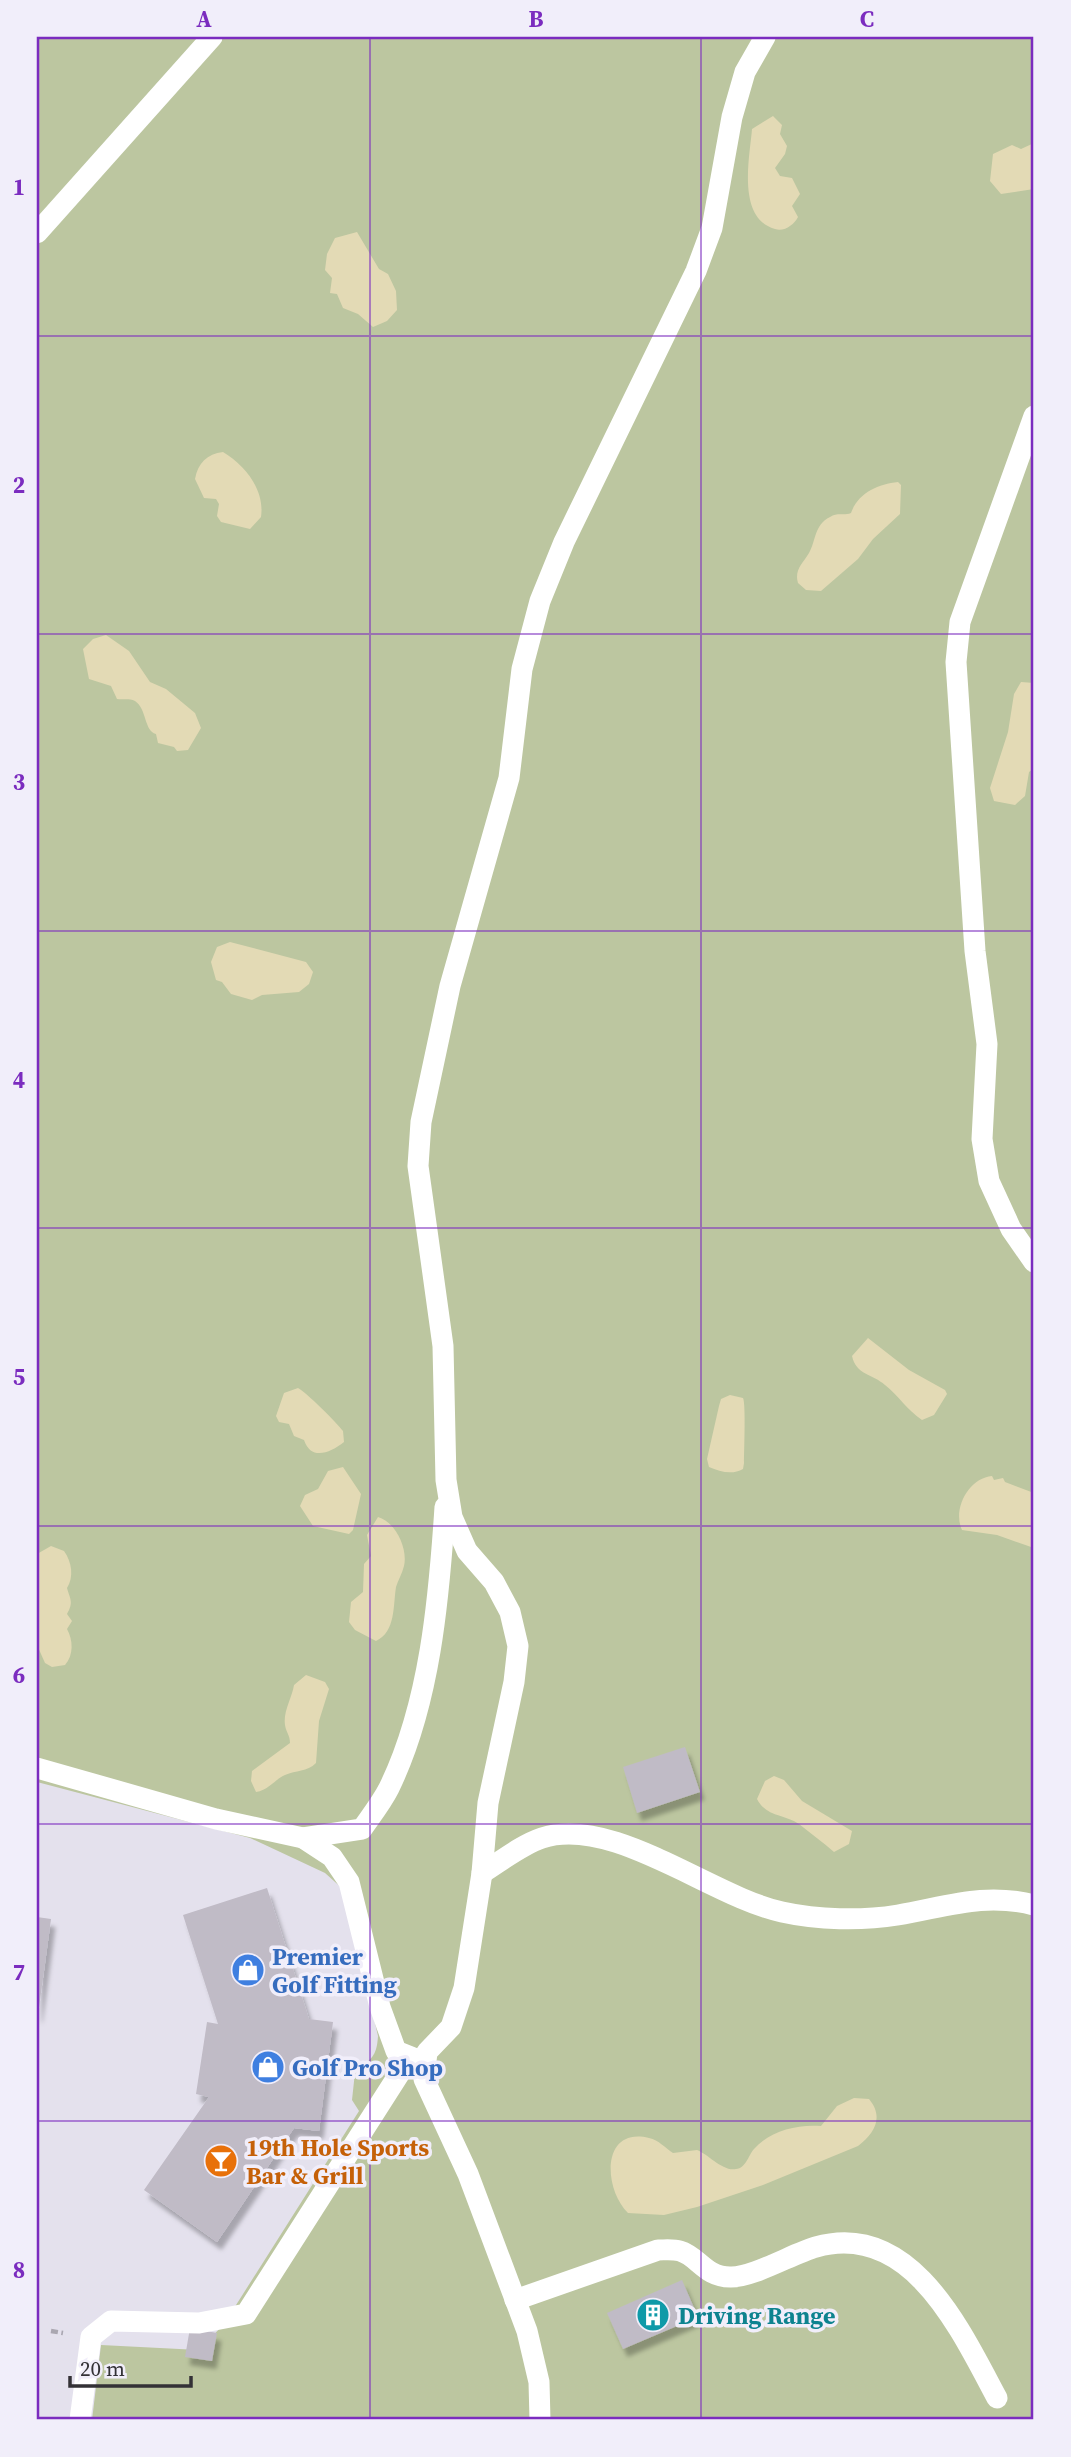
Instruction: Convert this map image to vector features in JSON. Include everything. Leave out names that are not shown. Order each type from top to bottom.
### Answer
[{"type":"lane","points":[[37,233],[212,37]]},
{"type":"lane","points":[[38,1766],[216,1819],[303,1838],[362,1829],[388,1789],[413,1722],[430,1644],[442,1559],[446,1480],[443,1346],[418,1166],[421,1122],[445,1009],[509,778],[522,669],[540,601],[564,542],[696,271],[712,228],[732,117],[745,72],[765,37]]},
{"type":"lane","points":[[1034,416],[960,622],[956,662],[975,951],[987,1044],[982,1139],[989,1181],[1011,1229],[1034,1262]]},
{"type":"lane","points":[[80,2420],[92,2337],[111,2321],[199,2323],[246,2314],[418,2060],[451,2027],[464,1989],[482,1873],[488,1803],[514,1682],[518,1646],[510,1612],[494,1582],[467,1551],[452,1517],[446,1480]]},
{"type":"lane","points":[[482,1873],[542,1838],[580,1835],[623,1845],[720,1889],[781,1912],[841,1918],[897,1915],[966,1899],[1034,1905]]},
{"type":"lane","points":[[303,1838],[331,1857],[349,1882],[380,2007],[396,2051],[418,2060],[468,2174],[527,2332],[540,2382],[541,2420]]},
{"type":"lane","points":[[515,2300],[658,2249],[681,2251],[706,2272],[732,2278],[818,2246],[859,2242],[892,2255],[931,2288],[964,2335],[997,2398]]},
{"type":"green space","points":[[37,37],[1034,37],[1034,2420],[92,2420],[101,2345],[199,2350],[224,2324],[359,2111],[352,2100],[356,2063],[362,2065],[373,2056],[378,2036],[344,1890],[325,1873],[250,1838],[37,1782]]},
{"type":"sand","points":[[773,116],[782,125],[780,134],[787,146],[775,168],[780,176],[792,178],[800,194],[792,206],[798,217],[782,230],[763,223],[755,213],[748,185],[752,129]]},
{"type":"sand","points":[[1034,143],[1034,189],[1001,194],[990,181],[993,154],[1012,145],[1021,149]]},
{"type":"sand","points":[[357,232],[379,269],[388,274],[396,291],[397,310],[387,321],[373,327],[358,314],[343,308],[337,294],[330,293],[332,278],[325,270],[327,254],[335,238]]},
{"type":"sand","points":[[223,452],[246,471],[257,488],[261,517],[250,529],[221,522],[217,516],[219,504],[216,499],[204,498],[195,479],[204,460]]},
{"type":"sand","points":[[898,482],[901,485],[900,514],[873,539],[858,559],[821,591],[806,590],[798,583],[798,570],[821,524],[835,515],[851,513],[858,500],[870,491]]},
{"type":"sand","points":[[106,635],[129,651],[150,682],[166,689],[195,713],[201,728],[188,750],[177,751],[174,747],[158,743],[156,734],[149,729],[142,709],[135,701],[117,699],[111,686],[89,679],[83,649],[93,639]]},
{"type":"sand","points":[[1021,682],[1034,683],[1033,769],[1029,772],[1025,796],[1015,805],[994,801],[990,788],[1008,732],[1014,694]]},
{"type":"sand","points":[[230,942],[306,962],[313,972],[309,984],[299,992],[262,995],[252,1000],[231,994],[222,982],[216,980],[211,962],[217,947]]},
{"type":"sand","points":[[868,1338],[909,1370],[945,1390],[947,1394],[934,1415],[922,1420],[885,1385],[857,1367],[852,1356]]},
{"type":"sand","points":[[298,1388],[340,1427],[344,1442],[327,1452],[316,1453],[307,1447],[304,1440],[294,1436],[289,1424],[279,1422],[276,1416],[284,1393]]},
{"type":"sand","points":[[730,1395],[743,1398],[745,1418],[743,1469],[731,1472],[709,1467],[707,1459],[721,1399]]},
{"type":"sand","points":[[343,1467],[361,1494],[353,1530],[349,1534],[313,1526],[300,1506],[305,1495],[318,1489],[328,1471]]},
{"type":"sand","points":[[992,1476],[994,1480],[1003,1478],[1005,1482],[1034,1493],[1034,1548],[997,1535],[962,1530],[959,1513],[965,1496],[976,1482]]},
{"type":"sand","points":[[378,1517],[395,1530],[405,1559],[396,1587],[390,1625],[376,1641],[355,1630],[349,1622],[351,1602],[363,1592],[364,1564],[371,1556],[367,1535]]},
{"type":"sand","points":[[51,1546],[64,1551],[70,1565],[71,1579],[67,1588],[71,1603],[67,1614],[72,1621],[67,1629],[71,1643],[70,1657],[65,1665],[52,1667],[45,1663],[37,1645],[37,1554]]},
{"type":"sand","points":[[306,1675],[325,1682],[329,1689],[319,1721],[316,1763],[285,1775],[256,1792],[251,1781],[252,1771],[290,1743],[285,1725],[286,1710],[294,1685]]},
{"type":"sand","points":[[774,1776],[784,1780],[802,1801],[852,1831],[849,1844],[834,1852],[799,1824],[765,1809],[757,1799],[765,1781]]},
{"type":"sand","points":[[854,2098],[869,2099],[876,2112],[876,2124],[864,2141],[858,2146],[763,2185],[664,2215],[628,2213],[614,2189],[611,2162],[622,2141],[633,2137],[649,2138],[673,2153],[697,2150],[726,2168],[736,2169],[742,2166],[760,2143],[776,2133],[803,2126],[821,2126],[837,2106]]},
{"type":"building","points":[[685,1747],[700,1792],[637,1813],[623,1767]]},
{"type":"building","points":[[267,1888],[309,2019],[333,2022],[319,2131],[294,2128],[217,2242],[144,2190],[209,2097],[196,2094],[207,2022],[218,2024],[183,1915]]},
{"type":"building","points":[[37,1917],[51,1919],[38,2015],[37,2015]]},
{"type":"building","name":"Driving Range","points":[[682,2280],[698,2317],[623,2349],[607,2313]]},
{"type":"building","points":[[190,2328],[217,2333],[212,2361],[185,2357]]},
{"type":"place","name":"Premier Golf Fitting","points":[[248,1970]]},
{"type":"place","name":"Golf Pro Shop","points":[[268,2067]]},
{"type":"place","name":"19th Hole Sports Bar & Grill","points":[[221,2161]]},
{"type":"place","name":"Driving Range","points":[[653,2315]]}]
